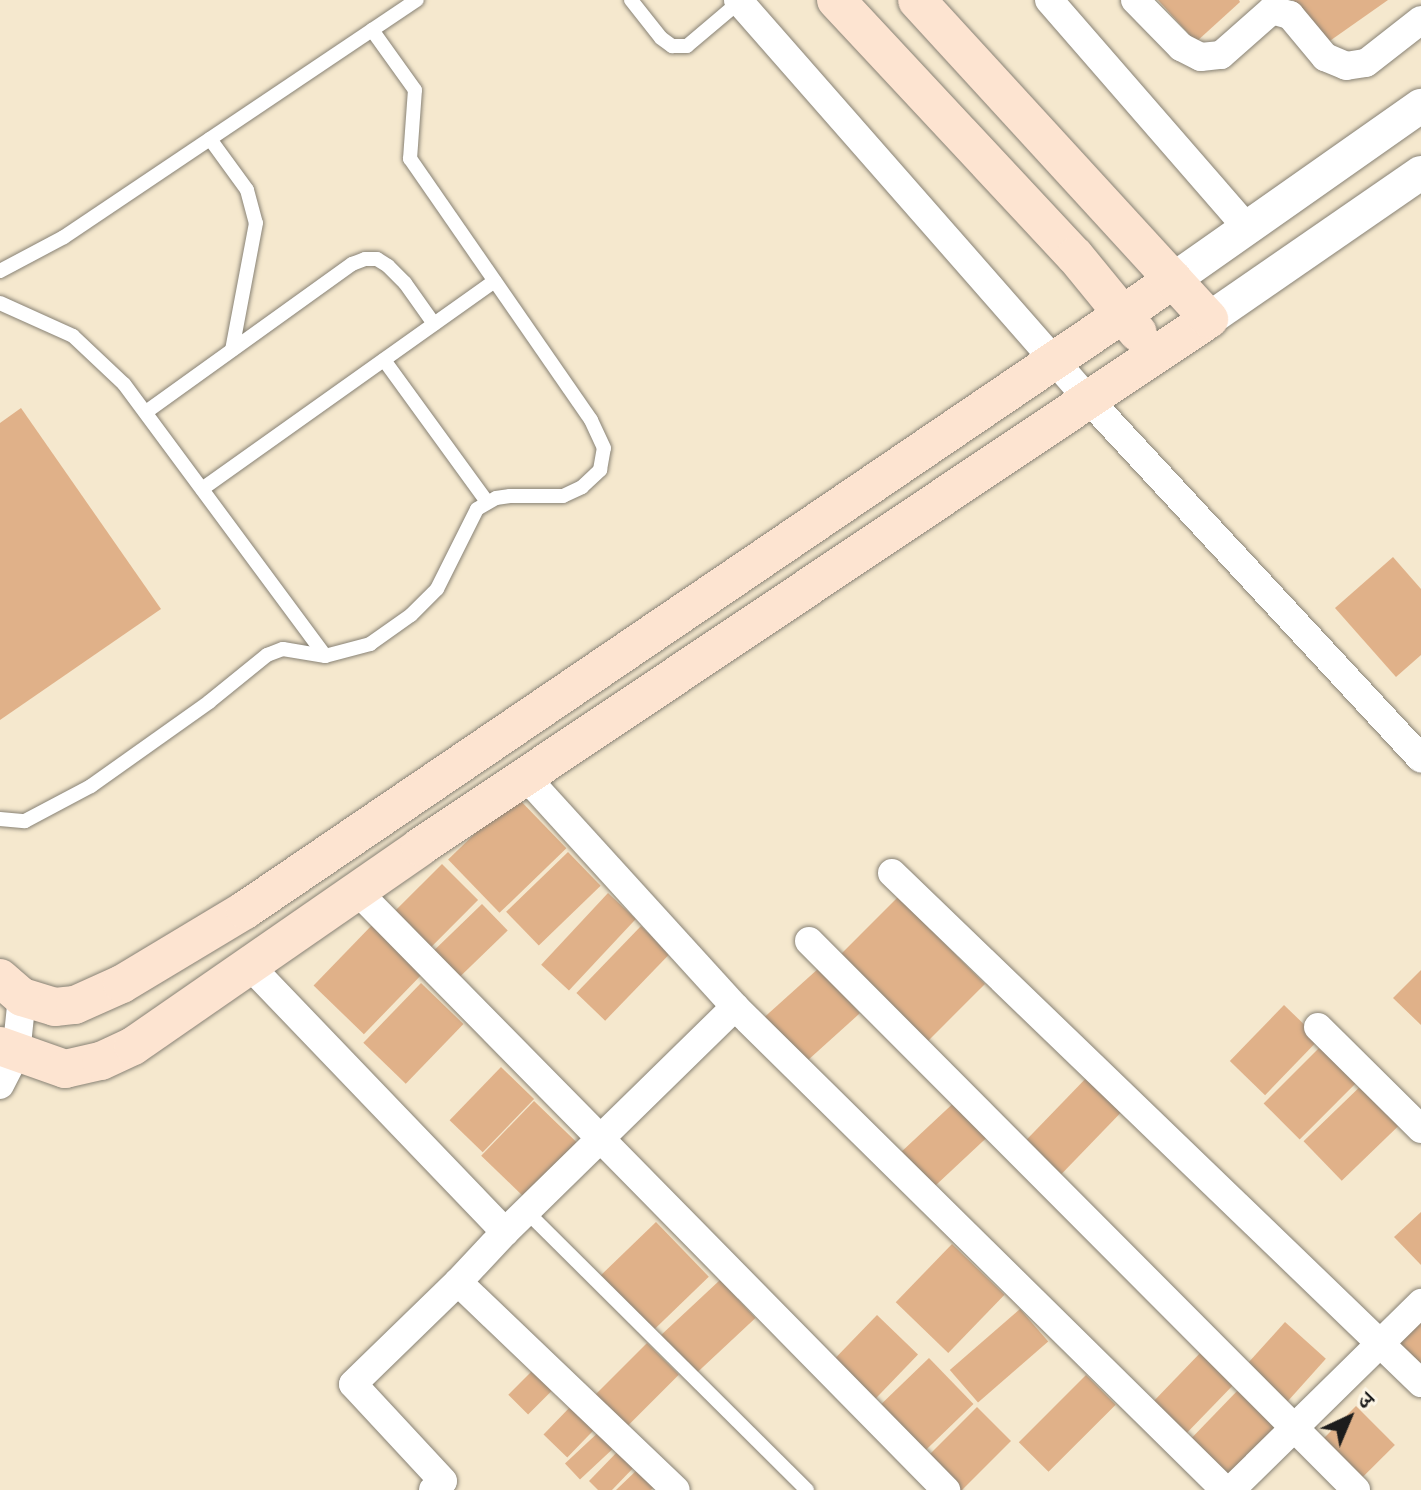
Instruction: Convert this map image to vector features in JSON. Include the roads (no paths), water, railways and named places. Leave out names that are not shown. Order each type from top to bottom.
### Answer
[{"type":"main road","points":[[836,0],[1075,256],[1155,354]]},
{"type":"main road","points":[[5,1062],[65,1069],[101,1061],[133,1046],[525,776],[1209,319],[917,0]]},
{"type":"main road","points":[[11,987],[55,1007],[99,996],[245,910],[1053,358],[1173,280]]},
{"type":"street","points":[[1049,0],[1246,227]]},
{"type":"street","points":[[1135,0],[1181,47],[1201,57],[1221,55],[1272,10],[1290,15],[1325,57],[1346,66],[1366,63],[1421,20]]},
{"type":"street","points":[[739,1],[1088,399],[1421,758]]},
{"type":"street","points":[[1173,280],[1421,106]]},
{"type":"street","points":[[1209,319],[1421,173]]},
{"type":"street","points":[[525,776],[735,1007],[1225,1490]]},
{"type":"street","points":[[892,873],[1421,1383]]},
{"type":"street","points":[[358,892],[946,1490]]},
{"type":"street","points":[[809,941],[1356,1490]]},
{"type":"street","points":[[249,965],[505,1232]]},
{"type":"street","points":[[5,1062],[11,987]]},
{"type":"street","points":[[433,1490],[443,1481],[353,1384],[458,1282],[598,1138],[735,1007]]},
{"type":"street","points":[[1318,1027],[1421,1129]]},
{"type":"street","points":[[458,1282],[676,1490]]},
{"type":"street","points":[[1231,1490],[1421,1303]]},
{"type":"lane","points":[[0,271],[64,237],[417,0]]},
{"type":"lane","points":[[631,0],[661,38],[672,46],[687,46],[739,1]]},
{"type":"lane","points":[[2,818],[25,821],[91,786],[209,702],[267,655],[283,649],[325,656],[370,644],[411,615],[447,573],[470,517],[487,502],[510,496],[552,498],[570,494],[595,477],[604,460],[600,434],[591,420],[410,159],[408,139],[416,108],[415,90],[372,30]]},
{"type":"lane","points":[[210,139],[247,190],[256,223],[232,350]]},
{"type":"lane","points":[[146,412],[365,259],[377,259],[388,266],[405,283],[434,324]]},
{"type":"lane","points":[[202,489],[495,281]]},
{"type":"lane","points":[[0,303],[73,336],[99,356],[146,412],[325,656]]},
{"type":"lane","points":[[384,360],[487,502]]},
{"type":"lane","points":[[526,1211],[807,1490]]}]
